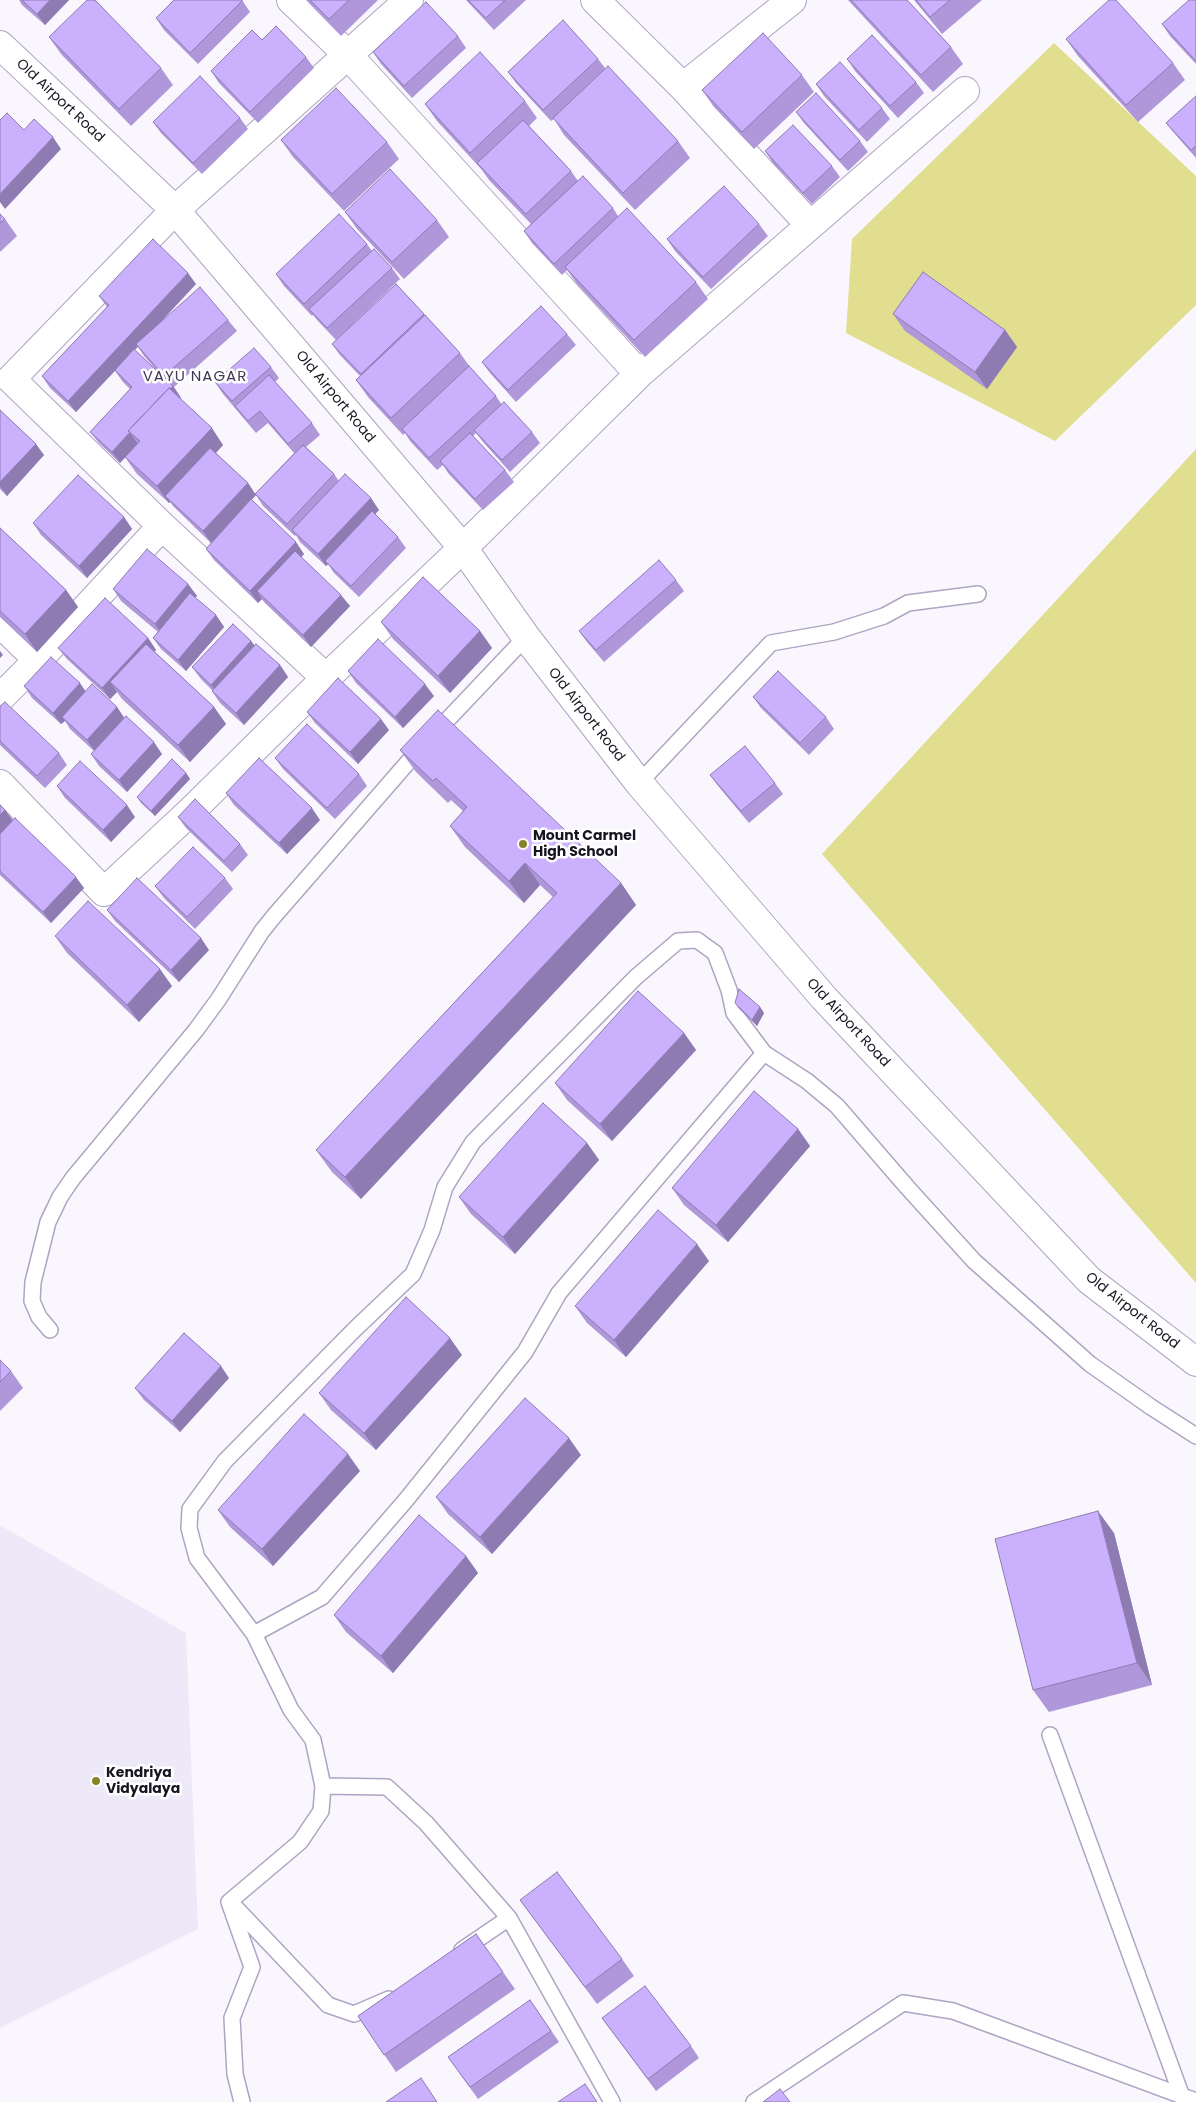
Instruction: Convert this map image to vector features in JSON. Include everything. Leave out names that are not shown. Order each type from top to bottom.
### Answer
[{"type":"street","points":[[291,0],[347,54],[639,374]]},
{"type":"street","points":[[326,678],[4,380],[176,210],[409,0]]},
{"type":"street","points":[[595,0],[683,88],[810,225]]},
{"type":"street","points":[[683,88],[792,0]]},
{"type":"street","name":"Old Airport Road","points":[[0,45],[176,210],[463,548],[526,637],[639,783],[824,998],[1089,1280],[1196,1362]]},
{"type":"street","points":[[84,912],[463,548],[639,374],[965,91]]},
{"type":"street","points":[[0,698],[38,660],[162,526]]},
{"type":"street","points":[[0,623],[38,660]]},
{"type":"street","points":[[0,784],[104,892]]},
{"type":"lane","points":[[639,783],[772,643],[834,632],[884,616],[908,602],[978,594]]},
{"type":"lane","points":[[50,1330],[39,1317],[32,1301],[33,1282],[48,1222],[60,1197],[73,1178],[196,1030],[218,1000],[262,931],[275,915],[416,752],[526,637]]},
{"type":"lane","points":[[229,1902],[300,1842],[321,1811],[322,1786],[314,1740],[291,1710],[254,1634],[197,1558],[188,1528],[190,1509],[225,1460],[355,1329],[413,1274],[432,1230],[445,1188],[473,1142],[636,977],[678,941],[697,940],[715,953],[729,990],[734,1013],[764,1053],[808,1081],[837,1106],[907,1188],[974,1261],[1090,1364],[1196,1436]]},
{"type":"lane","points":[[254,1634],[322,1597],[406,1500],[526,1352],[559,1293],[764,1053]]},
{"type":"lane","points":[[1050,1735],[1181,2094]]},
{"type":"lane","points":[[322,1786],[388,1787],[426,1823],[509,1918],[612,2102]]},
{"type":"lane","points":[[229,1902],[328,2005],[354,2014],[388,2000],[405,1989]]},
{"type":"lane","points":[[229,1902],[252,1967],[232,2018],[235,2074],[242,2102]]},
{"type":"lane","points":[[446,1961],[509,1918]]},
{"type":"lane","points":[[754,2102],[903,2003],[953,2011],[1181,2094],[1196,2102]]},
{"type":"shaded area","points":[[1054,43],[1196,176],[1196,305],[1055,441],[846,333],[852,239]]},
{"type":"shaded area","points":[[1196,449],[1196,1283],[822,854]]},
{"type":"shaded area","name":"Kendriya Vidyalaya","points":[[0,1525],[186,1633],[198,1929],[0,2028]]},
{"type":"building","points":[[22,0],[50,0],[37,14]]},
{"type":"building","points":[[87,0],[95,0],[161,68],[119,109],[49,37]]},
{"type":"building","points":[[174,0],[242,1],[190,53],[156,18]]},
{"type":"building","points":[[310,0],[349,0],[329,19]]},
{"type":"building","points":[[468,0],[505,0],[486,18]]},
{"type":"building","points":[[851,0],[907,0],[951,47],[921,75]]},
{"type":"building","points":[[916,0],[950,0],[930,17]]},
{"type":"building","points":[[1109,0],[1116,0],[1173,63],[1126,105],[1066,39]]},
{"type":"building","points":[[1189,0],[1196,0],[1196,61],[1162,24]]},
{"type":"building","points":[[426,2],[458,36],[404,86],[373,52]]},
{"type":"building","points":[[563,20],[598,59],[543,110],[508,72]]},
{"type":"building","points":[[276,26],[306,57],[250,112],[211,71],[252,30],[262,40]]},
{"type":"building","points":[[763,33],[802,75],[742,132],[702,90]]},
{"type":"building","points":[[872,35],[916,82],[890,106],[847,59]]},
{"type":"building","points":[[480,52],[525,101],[470,153],[425,104]]},
{"type":"building","points":[[840,62],[882,108],[859,130],[816,84]]},
{"type":"building","points":[[608,66],[678,141],[623,193],[553,118]]},
{"type":"building","points":[[200,76],[240,118],[193,163],[153,122]]},
{"type":"building","points":[[336,88],[387,142],[332,194],[281,140]]},
{"type":"building","points":[[816,93],[860,141],[840,160],[796,112]]},
{"type":"building","points":[[1196,96],[1196,146],[1191,150],[1166,123]]},
{"type":"building","points":[[7,113],[24,130],[34,119],[53,137],[0,194],[0,120]]},
{"type":"building","points":[[523,120],[571,171],[526,214],[477,163]]},
{"type":"building","points":[[793,125],[832,166],[803,193],[765,151]]},
{"type":"building","points":[[390,169],[437,220],[392,262],[345,212]]},
{"type":"building","points":[[583,176],[613,208],[554,264],[524,231]]},
{"type":"building","points":[[724,186],[759,224],[703,277],[667,239]]},
{"type":"building","points":[[627,208],[696,282],[634,340],[565,267]]},
{"type":"building","points":[[0,214],[5,219],[0,223]]},
{"type":"building","points":[[339,214],[367,244],[304,304],[276,274]]},
{"type":"building","points":[[153,239],[188,273],[68,401],[42,376],[109,305],[99,296]]},
{"type":"building","points":[[374,249],[392,268],[327,328],[309,309]]},
{"type":"building","points":[[923,272],[1005,330],[975,372],[893,314]]},
{"type":"building","points":[[396,284],[424,314],[361,374],[332,344]]},
{"type":"building","points":[[200,287],[228,320],[164,376],[136,344]]},
{"type":"building","points":[[541,306],[567,334],[508,390],[482,362]]},
{"type":"building","points":[[425,315],[460,353],[391,418],[356,380]]},
{"type":"building","points":[[254,348],[271,367],[232,401],[215,382]]},
{"type":"building","points":[[134,349],[173,386],[128,431],[130,432],[112,452],[90,432],[132,387],[115,370]]},
{"type":"building","points":[[469,366],[496,396],[429,458],[402,429]]},
{"type":"building","points":[[269,375],[312,423],[288,444],[260,411],[248,421],[235,406]]},
{"type":"building","points":[[169,388],[212,428],[157,486],[125,457],[140,441],[128,431]]},
{"type":"building","points":[[504,402],[532,432],[502,460],[474,430]]},
{"type":"building","points":[[0,410],[36,444],[0,482]]},
{"type":"building","points":[[470,433],[505,470],[475,499],[440,461]]},
{"type":"building","points":[[303,445],[334,474],[287,524],[255,494]]},
{"type":"building","points":[[210,448],[248,483],[203,531],[165,496]]},
{"type":"building","points":[[345,474],[371,498],[318,554],[292,530]]},
{"type":"building","points":[[78,475],[124,517],[79,566],[33,523]]},
{"type":"building","points":[[251,499],[296,542],[250,591],[206,549]]},
{"type":"building","points":[[372,511],[398,537],[351,586],[325,561]]},
{"type":"building","points":[[0,528],[66,590],[25,634],[0,611]]},
{"type":"building","points":[[147,549],[188,584],[155,624],[113,589]]},
{"type":"building","points":[[295,551],[341,595],[303,635],[257,591]]},
{"type":"building","points":[[659,560],[676,580],[596,650],[579,631]]},
{"type":"building","points":[[423,577],[480,631],[438,676],[381,622]]},
{"type":"building","points":[[190,593],[216,615],[178,660],[153,638]]},
{"type":"building","points":[[105,598],[148,638],[102,688],[58,648]]},
{"type":"building","points":[[233,624],[251,641],[211,685],[192,667]]},
{"type":"building","points":[[378,639],[425,684],[395,717],[348,671]]},
{"type":"building","points":[[146,644],[214,707],[178,745],[110,682]]},
{"type":"building","points":[[256,644],[280,665],[236,713],[212,691]]},
{"type":"building","points":[[51,657],[80,683],[53,713],[24,686]]},
{"type":"building","points":[[778,671],[826,717],[800,743],[753,697]]},
{"type":"building","points":[[338,678],[381,719],[350,752],[307,712]]},
{"type":"building","points":[[92,684],[117,707],[87,740],[62,717]]},
{"type":"building","points":[[5,702],[59,753],[37,776],[0,741],[0,706]]},
{"type":"building","points":[[438,710],[621,883],[345,1177],[316,1150],[557,893],[525,863],[509,881],[450,826],[467,807],[436,778],[433,781],[400,750]]},
{"type":"building","points":[[126,716],[154,742],[119,780],[91,754]]},
{"type":"building","points":[[307,724],[359,774],[327,808],[275,758]]},
{"type":"building","points":[[745,746],[775,783],[741,811],[710,775]]},
{"type":"building","points":[[259,758],[312,808],[279,843],[226,793]]},
{"type":"building","points":[[172,759],[186,773],[151,811],[137,797]]},
{"type":"building","points":[[80,761],[127,805],[103,830],[57,786]]},
{"type":"building","points":[[195,799],[240,844],[224,861],[178,817]]},
{"type":"building","points":[[0,805],[5,810],[0,815]]},
{"type":"building","points":[[15,818],[76,877],[43,912],[0,871],[0,834]]},
{"type":"building","points":[[193,847],[225,878],[187,917],[155,886]]},
{"type":"building","points":[[137,878],[201,938],[171,970],[107,910]]},
{"type":"building","points":[[88,901],[160,969],[127,1005],[55,936]]},
{"type":"building","points":[[739,989],[760,1007],[752,1020],[735,1003]]},
{"type":"building","points":[[638,991],[684,1033],[600,1124],[555,1083]]},
{"type":"building","points":[[754,1091],[798,1129],[716,1225],[672,1188]]},
{"type":"building","points":[[543,1103],[587,1143],[503,1237],[459,1197]]},
{"type":"building","points":[[658,1210],[697,1244],[614,1340],[575,1306]]},
{"type":"building","points":[[406,1297],[450,1338],[364,1433],[319,1393]]},
{"type":"building","points":[[184,1333],[221,1366],[172,1421],[135,1388]]},
{"type":"building","points":[[0,1360],[11,1371],[0,1382]]},
{"type":"building","points":[[525,1398],[569,1438],[480,1537],[436,1497]]},
{"type":"building","points":[[304,1414],[348,1454],[262,1549],[218,1510]]},
{"type":"building","points":[[1098,1511],[1137,1663],[1033,1690],[995,1539]]},
{"type":"building","points":[[419,1515],[466,1556],[381,1656],[334,1615]]},
{"type":"building","points":[[557,1872],[622,1959],[585,1987],[520,1900]]},
{"type":"building","points":[[476,1934],[503,1972],[384,2055],[358,2016]]},
{"type":"building","points":[[645,1986],[691,2046],[648,2079],[602,2018]]},
{"type":"building","points":[[530,2000],[551,2031],[470,2087],[448,2057]]},
{"type":"building","points":[[421,2078],[437,2102],[386,2102]]},
{"type":"building","points":[[585,2084],[597,2102],[558,2102]]},
{"type":"building","points":[[780,2089],[790,2102],[763,2102]]},
{"type":"place","name":"Mount Carmel High School","points":[[523,844]]},
{"type":"place","name":"Kendriya Vidyalaya","points":[[96,1781]]},
{"type":"district","name":"VAYU NAGAR","points":[[195,377]]}]
